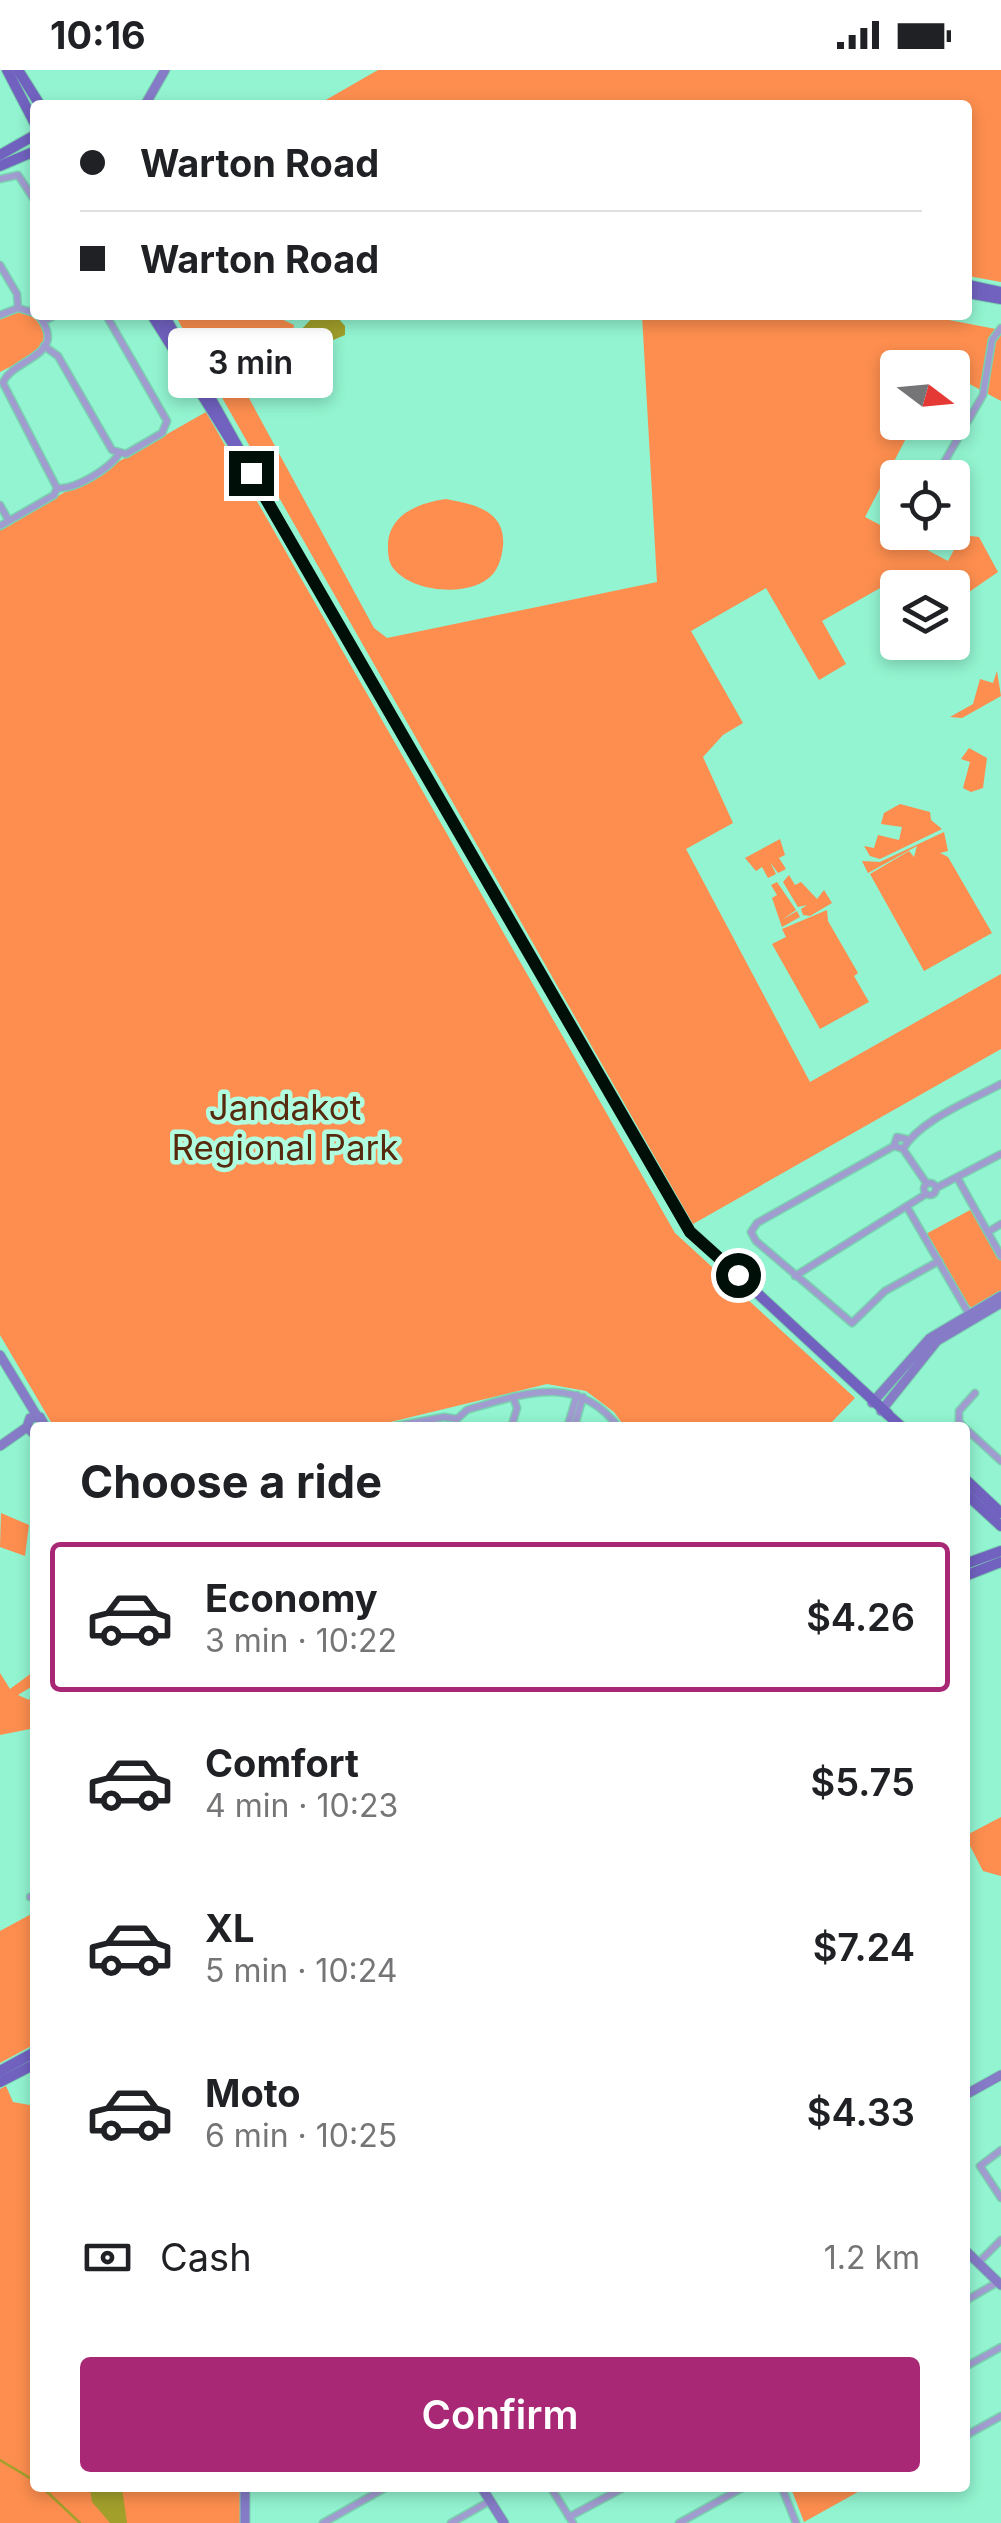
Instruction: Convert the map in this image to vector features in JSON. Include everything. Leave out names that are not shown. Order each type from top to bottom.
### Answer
[{"type":"main road","points":[[7,70],[30,114]]},
{"type":"main road","points":[[18,70],[37,100]]},
{"type":"main road","points":[[0,154],[30,139]]},
{"type":"main road","points":[[0,166],[30,153]]},
{"type":"main road","points":[[972,287],[1001,296]]},
{"type":"main road","points":[[972,293],[1001,296]]},
{"type":"main road","points":[[155,320],[246,466],[690,1232],[896,1422]]},
{"type":"main road","points":[[167,320],[246,466]]},
{"type":"main road","points":[[970,1484],[1001,1513]]},
{"type":"main road","points":[[970,1498],[1001,1526]]},
{"type":"main road","points":[[986,1556],[1001,1542]]},
{"type":"main road","points":[[970,1562],[1001,1551]]},
{"type":"main road","points":[[970,1574],[1001,1562]]},
{"type":"main road","points":[[0,2071],[30,2055]]},
{"type":"main road","points":[[0,2082],[30,2067]]},
{"type":"street","points":[[148,100],[166,70]]},
{"type":"street","points":[[0,179],[18,175],[30,193]]},
{"type":"street","points":[[0,265],[17,294],[18,308]]},
{"type":"street","points":[[0,315],[18,308],[30,313]]},
{"type":"street","points":[[40,320],[44,346],[58,356],[112,450],[119,454]]},
{"type":"street","points":[[57,488],[68,489],[112,463],[119,454],[162,433],[167,421],[109,320]]},
{"type":"street","points":[[946,460],[984,395],[992,340],[1001,328]]},
{"type":"street","points":[[44,346],[34,358],[9,372],[4,386],[57,488]]},
{"type":"street","points":[[0,526],[54,494],[57,488]]},
{"type":"street","points":[[0,506],[9,521]]},
{"type":"street","points":[[938,1261],[885,1291],[852,1323],[756,1241],[752,1232],[757,1223],[899,1147],[906,1139],[1001,1084]]},
{"type":"street","points":[[899,1147],[926,1184],[936,1188]]},
{"type":"street","points":[[796,1276],[926,1194],[932,1195],[936,1188],[958,1180],[1001,1154]]},
{"type":"street","points":[[958,1180],[1001,1256]]},
{"type":"street","points":[[926,1184],[926,1194]]},
{"type":"street","points":[[908,1207],[971,1316]]},
{"type":"street","points":[[988,1232],[1001,1224]]},
{"type":"street","points":[[880,1407],[928,1344],[971,1316],[999,1304]]},
{"type":"street","points":[[0,1355],[29,1406],[31,1422]]},
{"type":"street","points":[[457,1422],[467,1410],[545,1390],[580,1396],[605,1410],[614,1422]]},
{"type":"street","points":[[962,1422],[959,1411],[975,1393]]},
{"type":"street","points":[[513,1396],[517,1408],[514,1422]]},
{"type":"street","points":[[573,1422],[580,1396]]},
{"type":"street","points":[[0,1446],[30,1428]]},
{"type":"street","points":[[970,1433],[1001,1461]]},
{"type":"street","points":[[970,2092],[1001,2075]]},
{"type":"street","points":[[1001,2150],[980,2166],[1001,2198]]},
{"type":"street","points":[[979,2262],[1001,2240]]},
{"type":"street","points":[[970,2254],[1000,2283],[970,2298]]},
{"type":"street","points":[[970,2364],[1001,2347]]},
{"type":"street","points":[[970,2433],[1001,2416]]},
{"type":"street","points":[[245,2492],[245,2523]]},
{"type":"street","points":[[322,2523],[377,2492]]},
{"type":"street","points":[[482,2492],[501,2523]]},
{"type":"street","points":[[554,2492],[571,2520],[616,2492]]},
{"type":"street","points":[[679,2523],[735,2492]]},
{"type":"street","points":[[784,2492],[796,2523]]},
{"type":"street","points":[[451,2523],[488,2502]]},
{"type":"green space","points":[[378,70],[1001,70],[1001,282],[972,277],[972,100],[326,100]]},
{"type":"green space","points":[[17,311],[30,316],[30,320],[41,326],[45,338],[37,352],[0,372],[0,318]]},
{"type":"green space","points":[[178,320],[284,320],[294,325],[291,345],[299,355],[238,378],[374,628],[387,638],[657,582],[642,320],[949,320],[1001,330],[1001,401],[970,384],[970,350],[880,350],[880,440],[905,440],[895,460],[880,460],[880,488],[865,517],[880,525],[880,550],[927,550],[948,561],[954,550],[970,550],[970,536],[979,537],[998,572],[970,591],[970,570],[880,570],[880,588],[822,621],[846,664],[819,680],[766,588],[691,631],[743,723],[723,735],[703,757],[733,823],[686,849],[810,1082],[1001,974],[1001,1049],[693,1224]]},
{"type":"green space","name":"Jandakot Regional Park","points":[[206,412],[675,1233],[855,1398],[832,1422],[621,1422],[586,1391],[547,1384],[391,1422],[51,1422],[0,1335],[0,529]]},
{"type":"green space","points":[[446,499],[486,511],[503,534],[497,568],[483,582],[471,587],[443,589],[415,583],[403,577],[390,562],[389,537],[399,519],[415,508]]},
{"type":"green space","points":[[997,671],[1001,696],[962,718],[950,717],[973,704],[980,679],[993,683]]},
{"type":"green space","points":[[969,748],[987,758],[983,788],[971,792],[963,788],[970,762],[961,759]]},
{"type":"green space","points":[[900,804],[930,812],[931,820],[942,829],[880,859],[870,856],[864,846],[874,848],[878,835],[899,840],[902,827],[881,824],[884,813]]},
{"type":"green space","points":[[944,832],[948,851],[940,853],[948,857],[992,933],[924,971],[870,874],[909,851],[914,857],[917,846],[868,873],[862,861],[880,862]]},
{"type":"green space","points":[[780,839],[785,855],[779,858],[786,869],[778,873],[770,862],[776,874],[768,878],[762,867],[756,871],[745,858]]},
{"type":"green space","points":[[789,875],[795,885],[801,882],[817,899],[824,890],[832,903],[810,916],[803,915],[801,909],[807,905],[798,907],[783,882]]},
{"type":"green space","points":[[777,882],[796,910],[782,920],[797,911],[800,917],[782,927],[772,898],[777,895],[771,885]]},
{"type":"green space","points":[[827,910],[828,921],[858,973],[854,976],[869,1002],[820,1029],[772,944],[786,937],[782,929]]},
{"type":"green space","points":[[972,1209],[1001,1260],[1001,1293],[973,1308],[966,1304],[926,1234]]},
{"type":"green space","points":[[1,1513],[29,1525],[25,1556],[0,1547]]},
{"type":"green space","points":[[0,1673],[10,1689],[30,1674],[30,1688],[18,1695],[30,1698],[30,1729],[0,1735]]},
{"type":"green space","points":[[1001,1817],[1001,1876],[983,1871],[970,1846],[970,1833]]},
{"type":"green space","points":[[30,1915],[30,2047],[0,2063],[0,1931]]},
{"type":"green space","points":[[6,2086],[13,2102],[30,2105],[30,2492],[240,2492],[241,2523],[0,2523],[0,2089]]},
{"type":"green space","points":[[793,2492],[858,2492],[804,2522]]},
{"type":"shaded area","points":[[310,320],[340,320],[345,326],[345,335],[312,349],[302,348],[300,331]]},
{"type":"shaded area","points":[[91,2492],[123,2492],[127,2523],[110,2523],[92,2502]]},
{"type":"waterway","points":[[0,2460],[30,2478]]},
{"type":"waterway","points":[[47,2492],[80,2523]]},
{"type":"route","points":[[251,473],[690,1232],[738,1275]]}]
